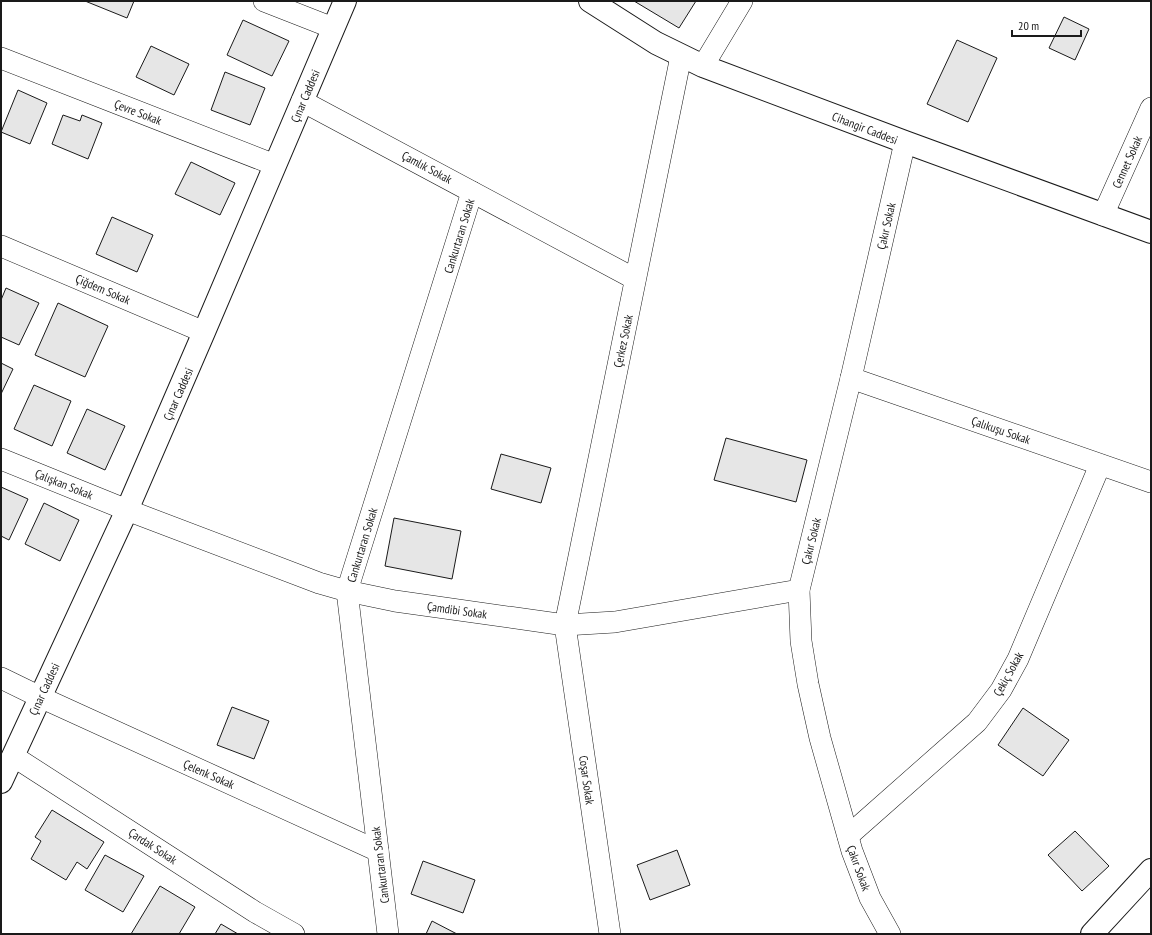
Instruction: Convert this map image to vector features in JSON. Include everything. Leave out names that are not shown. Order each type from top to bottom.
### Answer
[{"type":"street","points":[[264,1],[333,28]]},
{"type":"street","name":"Çınar Caddesi","points":[[1,782],[127,510],[345,1]]},
{"type":"street","name":"Cihangir Caddesi","points":[[590,1],[656,43],[702,66],[904,142],[1151,232]]},
{"type":"street","points":[[702,66],[742,1]]},
{"type":"street","name":"Çerkez Sokak","points":[[565,625],[681,56]]},
{"type":"street","name":"Çevre Sokak","points":[[1,58],[275,165]]},
{"type":"street","name":"Çamlık Sokak","points":[[302,101],[635,279]]},
{"type":"street","name":"Cennet Sokak","points":[[1103,215],[1151,108]]},
{"type":"street","name":"Çakır Sokak","points":[[890,934],[870,898],[852,851],[820,738],[808,684],[801,641],[799,590],[851,378],[904,142]]},
{"type":"street","name":"Cankurtaran Sokak","points":[[388,934],[347,591],[472,192]]},
{"type":"street","name":"Çiğdem Sokak","points":[[1,246],[204,332]]},
{"type":"street","name":"Çalıkuşu Sokak","points":[[851,378],[1151,482]]},
{"type":"street","name":"Çalışkan Sokak","points":[[1,459],[127,510]]},
{"type":"street","name":"Çekiç Sokak","points":[[848,836],[977,722],[1001,690],[1018,659],[1100,464]]},
{"type":"street","name":"Çamdibi Sokak","points":[[127,510],[319,582],[347,591],[395,601],[565,625],[615,622],[799,590]]},
{"type":"street","name":"Coşar Sokak","points":[[565,625],[610,934]]},
{"type":"street","name":"Çelenk Sokak","points":[[1,678],[378,851]]},
{"type":"street","name":"Çardak Sokak","points":[[13,756],[249,908],[294,934]]},
{"type":"street","points":[[1093,934],[1151,870]]},
{"type":"building","points":[[85,1],[134,1],[127,18]]},
{"type":"building","points":[[634,1],[696,1],[679,28]]},
{"type":"building","points":[[1064,17],[1089,29],[1075,60],[1049,48]]},
{"type":"building","points":[[243,20],[289,41],[272,76],[227,55]]},
{"type":"building","points":[[957,40],[997,58],[968,122],[927,104]]},
{"type":"building","points":[[151,46],[189,64],[174,95],[136,77]]},
{"type":"building","points":[[225,72],[265,88],[250,125],[211,110]]},
{"type":"building","points":[[18,90],[47,103],[30,144],[1,132]]},
{"type":"building","points":[[63,115],[80,121],[82,115],[102,123],[88,159],[52,144]]},
{"type":"building","points":[[191,162],[235,183],[220,215],[175,194]]},
{"type":"building","points":[[112,217],[153,235],[137,272],[96,254]]},
{"type":"building","points":[[6,288],[39,303],[19,345],[1,337],[1,300]]},
{"type":"building","points":[[58,303],[108,326],[85,377],[35,355]]},
{"type":"building","points":[[1,363],[13,369],[1,394]]},
{"type":"building","points":[[34,385],[71,401],[52,446],[14,429]]},
{"type":"building","points":[[87,409],[125,426],[105,470],[67,453]]},
{"type":"building","points":[[726,438],[807,460],[796,502],[714,480]]},
{"type":"building","points":[[501,454],[551,468],[541,503],[491,489]]},
{"type":"building","points":[[1,487],[28,499],[9,540],[1,536]]},
{"type":"building","points":[[44,503],[79,520],[60,561],[25,544]]},
{"type":"building","points":[[394,518],[461,531],[452,579],[385,566]]},
{"type":"building","points":[[232,707],[269,721],[254,759],[217,745]]},
{"type":"building","points":[[1023,708],[1069,740],[1043,776],[998,745]]},
{"type":"building","points":[[52,810],[104,842],[87,869],[77,862],[66,880],[31,859],[41,841],[35,837]]},
{"type":"building","points":[[1075,831],[1109,866],[1082,891],[1048,855]]},
{"type":"building","points":[[677,850],[690,885],[650,900],[637,865]]},
{"type":"building","points":[[105,855],[144,876],[123,912],[85,890]]},
{"type":"building","points":[[423,861],[475,880],[463,913],[411,894]]},
{"type":"building","points":[[160,886],[195,907],[179,934],[131,934]]},
{"type":"building","points":[[432,921],[457,934],[426,934]]},
{"type":"building","points":[[221,924],[238,934],[215,934]]}]
